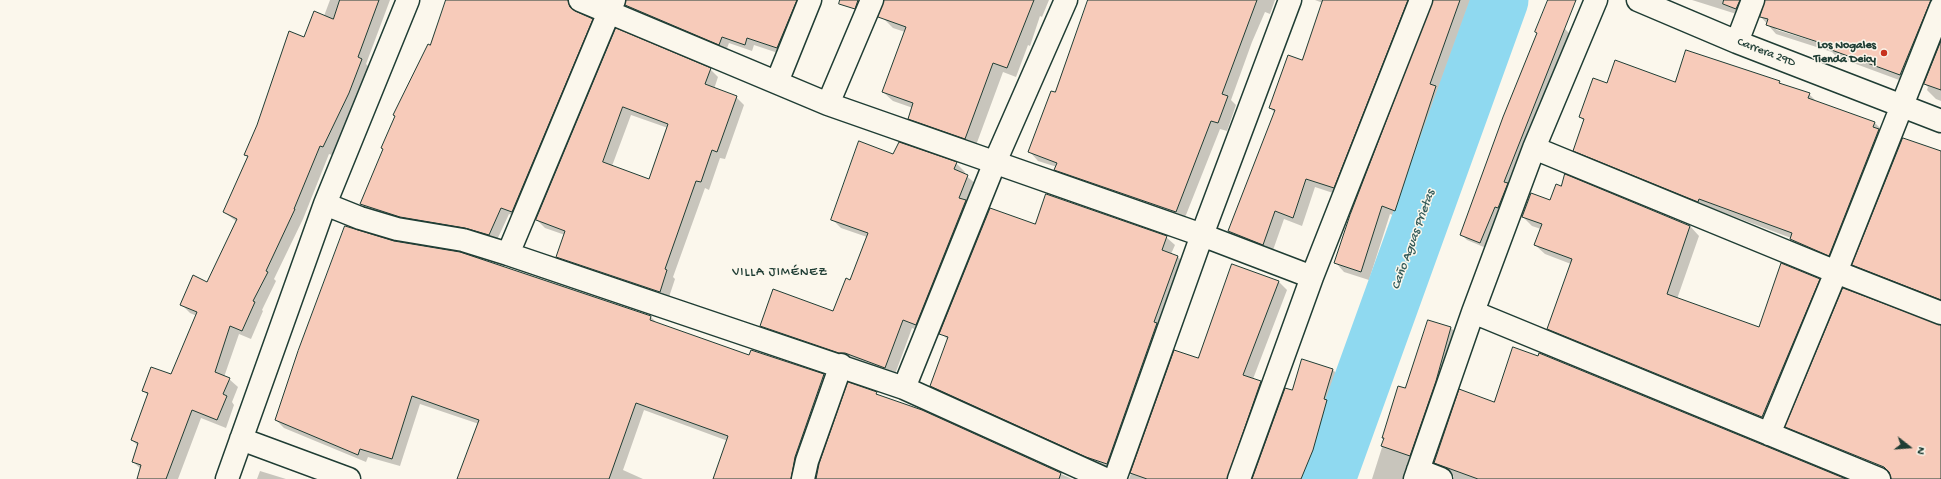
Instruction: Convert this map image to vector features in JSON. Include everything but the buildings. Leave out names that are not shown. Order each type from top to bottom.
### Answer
[{"type":"street","points":[[227,479],[325,204],[408,0]]},
{"type":"street","points":[[580,0],[612,6],[828,104],[1202,235],[1312,277]]},
{"type":"street","points":[[777,82],[810,0]]},
{"type":"street","points":[[828,104],[872,0]]},
{"type":"street","points":[[904,388],[995,162],[1066,0]]},
{"type":"street","points":[[1115,479],[1202,235],[1290,0]]},
{"type":"street","points":[[1238,479],[1312,277],[1421,0]]},
{"type":"street","points":[[1441,479],[1416,474],[1473,312],[1534,148],[1596,0]]},
{"type":"street","name":"Carrera 29D","points":[[1638,0],[1737,42],[1941,121]]},
{"type":"street","points":[[1737,42],[1753,0]]},
{"type":"street","points":[[508,254],[612,6]]},
{"type":"street","points":[[1769,434],[1836,272],[1941,7]]},
{"type":"street","points":[[1534,148],[1836,272],[1941,312]]},
{"type":"street","points":[[325,204],[360,218],[397,229],[462,240],[508,254],[841,365],[904,388],[1105,479]]},
{"type":"street","points":[[1473,312],[1880,479]]},
{"type":"street","points":[[803,479],[807,461],[841,365]]},
{"type":"street","points":[[241,439],[349,479]]},
{"type":"waterway","name":"Caño Aguas Prietas","points":[[1327,479],[1500,0]]},
{"type":"place","name":"Los Nogales Tienda Deicy","points":[[1884,53]]},
{"type":"district","name":"VILLA JIMÉNEZ","points":[[780,273]]}]
